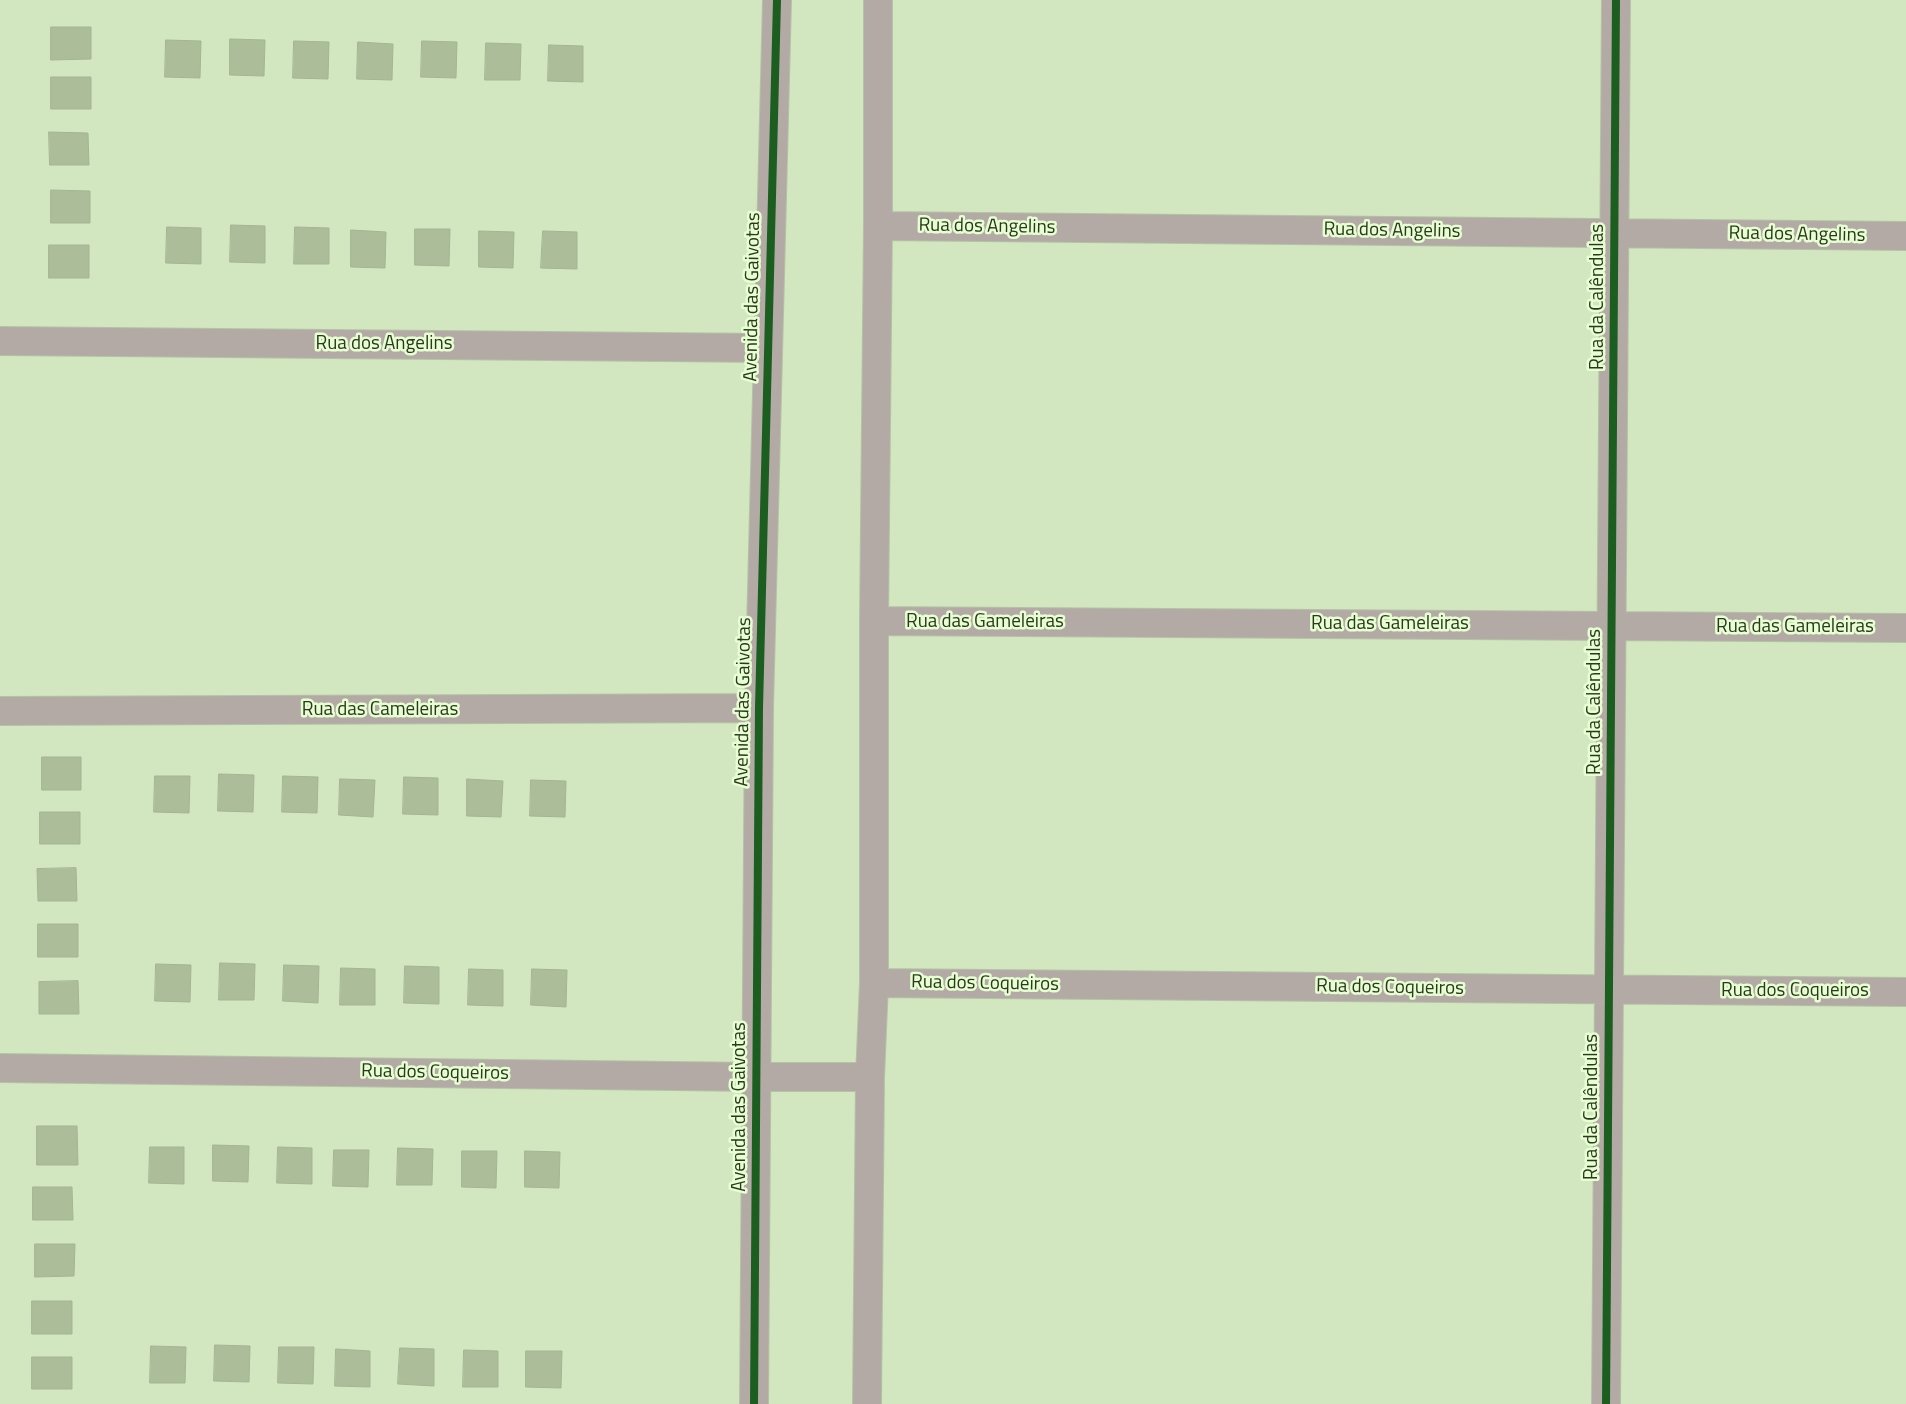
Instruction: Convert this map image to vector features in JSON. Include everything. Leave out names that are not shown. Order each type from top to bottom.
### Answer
[{"type":"street","name":"Avenida das Gaivotas","points":[[754,1404],[759,708],[777,0]]},
{"type":"street","points":[[867,1404],[870,1077],[874,983],[878,0]]},
{"type":"street","name":"Rua da Calêndulas","points":[[1606,1404],[1616,0]]},
{"type":"street","name":"Rua dos Angelins","points":[[878,226],[1906,236]]},
{"type":"street","name":"Rua dos Angelins","points":[[0,341],[768,348]]},
{"type":"street","name":"Rua das Gameleiras","points":[[874,621],[1906,628]]},
{"type":"street","name":"Rua das Cameleiras","points":[[0,711],[759,708]]},
{"type":"street","name":"Rua dos Coqueiros","points":[[874,983],[1906,992]]},
{"type":"street","name":"Rua dos Coqueiros","points":[[0,1068],[870,1077]]},
{"type":"building","points":[[51,27],[91,27],[91,59],[51,60]]},
{"type":"building","points":[[230,39],[265,40],[264,76],[230,75]]},
{"type":"building","points":[[166,40],[201,41],[200,78],[165,77]]},
{"type":"building","points":[[294,41],[329,42],[328,79],[293,78]]},
{"type":"building","points":[[422,41],[457,42],[456,78],[421,77]]},
{"type":"building","points":[[358,42],[393,44],[392,80],[357,79]]},
{"type":"building","points":[[486,43],[521,44],[520,80],[485,80]]},
{"type":"building","points":[[549,45],[583,46],[583,82],[548,81]]},
{"type":"building","points":[[51,77],[91,77],[91,109],[51,109]]},
{"type":"building","points":[[49,132],[88,133],[89,165],[50,165]]},
{"type":"building","points":[[51,190],[90,191],[90,223],[51,223]]},
{"type":"building","points":[[231,225],[265,226],[265,263],[230,262]]},
{"type":"building","points":[[167,227],[201,228],[201,264],[166,263]]},
{"type":"building","points":[[295,227],[329,228],[329,264],[294,264]]},
{"type":"building","points":[[415,229],[450,229],[449,266],[415,265]]},
{"type":"building","points":[[351,230],[386,232],[385,268],[351,267]]},
{"type":"building","points":[[479,231],[514,232],[513,268],[479,267]]},
{"type":"building","points":[[543,231],[577,232],[577,269],[541,268]]},
{"type":"building","points":[[49,245],[89,245],[89,278],[49,278]]},
{"type":"building","points":[[42,757],[81,757],[81,790],[42,790]]},
{"type":"building","points":[[219,774],[254,775],[253,812],[218,811]]},
{"type":"building","points":[[155,776],[190,776],[189,813],[154,812]]},
{"type":"building","points":[[283,776],[318,777],[317,813],[282,812]]},
{"type":"building","points":[[404,777],[438,778],[438,815],[403,814]]},
{"type":"building","points":[[340,779],[375,780],[373,817],[339,815]]},
{"type":"building","points":[[467,779],[503,781],[501,817],[467,816]]},
{"type":"building","points":[[531,780],[566,781],[565,817],[530,816]]},
{"type":"building","points":[[40,812],[80,812],[80,844],[40,844]]},
{"type":"building","points":[[76,868],[77,901],[38,901],[37,869]]},
{"type":"building","points":[[38,924],[78,924],[78,957],[38,957]]},
{"type":"building","points":[[220,963],[255,964],[254,1000],[219,1000]]},
{"type":"building","points":[[156,964],[191,965],[190,1002],[155,1001]]},
{"type":"building","points":[[284,965],[319,966],[318,1003],[283,1001]]},
{"type":"building","points":[[405,966],[439,967],[439,1004],[404,1003]]},
{"type":"building","points":[[341,968],[375,969],[375,1005],[340,1005]]},
{"type":"building","points":[[469,969],[503,970],[503,1006],[468,1005]]},
{"type":"building","points":[[532,969],[567,970],[566,1007],[531,1005]]},
{"type":"building","points":[[78,981],[79,1014],[39,1014],[39,982]]},
{"type":"building","points":[[37,1126],[77,1126],[78,1165],[37,1165]]},
{"type":"building","points":[[213,1145],[249,1146],[248,1182],[213,1181]]},
{"type":"building","points":[[150,1147],[184,1147],[184,1184],[149,1183]]},
{"type":"building","points":[[278,1147],[312,1148],[312,1184],[277,1183]]},
{"type":"building","points":[[398,1148],[433,1149],[432,1185],[397,1185]]},
{"type":"building","points":[[334,1150],[369,1150],[368,1187],[333,1186]]},
{"type":"building","points":[[462,1151],[497,1151],[496,1188],[462,1187]]},
{"type":"building","points":[[525,1151],[560,1152],[559,1188],[525,1187]]},
{"type":"building","points":[[33,1187],[72,1187],[73,1220],[33,1220]]},
{"type":"building","points":[[35,1244],[75,1244],[74,1276],[35,1277]]},
{"type":"building","points":[[32,1301],[72,1301],[72,1334],[32,1334]]},
{"type":"building","points":[[215,1345],[250,1346],[249,1382],[214,1381]]},
{"type":"building","points":[[151,1346],[186,1347],[185,1383],[150,1383]]},
{"type":"building","points":[[279,1347],[314,1347],[313,1384],[278,1383]]},
{"type":"building","points":[[400,1348],[434,1349],[434,1386],[398,1384]]},
{"type":"building","points":[[336,1349],[370,1351],[370,1387],[335,1386]]},
{"type":"building","points":[[464,1350],[498,1351],[498,1387],[463,1387]]},
{"type":"building","points":[[526,1351],[562,1351],[561,1388],[526,1387]]},
{"type":"building","points":[[32,1357],[72,1357],[72,1389],[32,1389]]},
{"type":"cycle path","points":[[754,1404],[759,708],[777,0]]},
{"type":"cycle path","points":[[1606,1404],[1616,0]]}]
